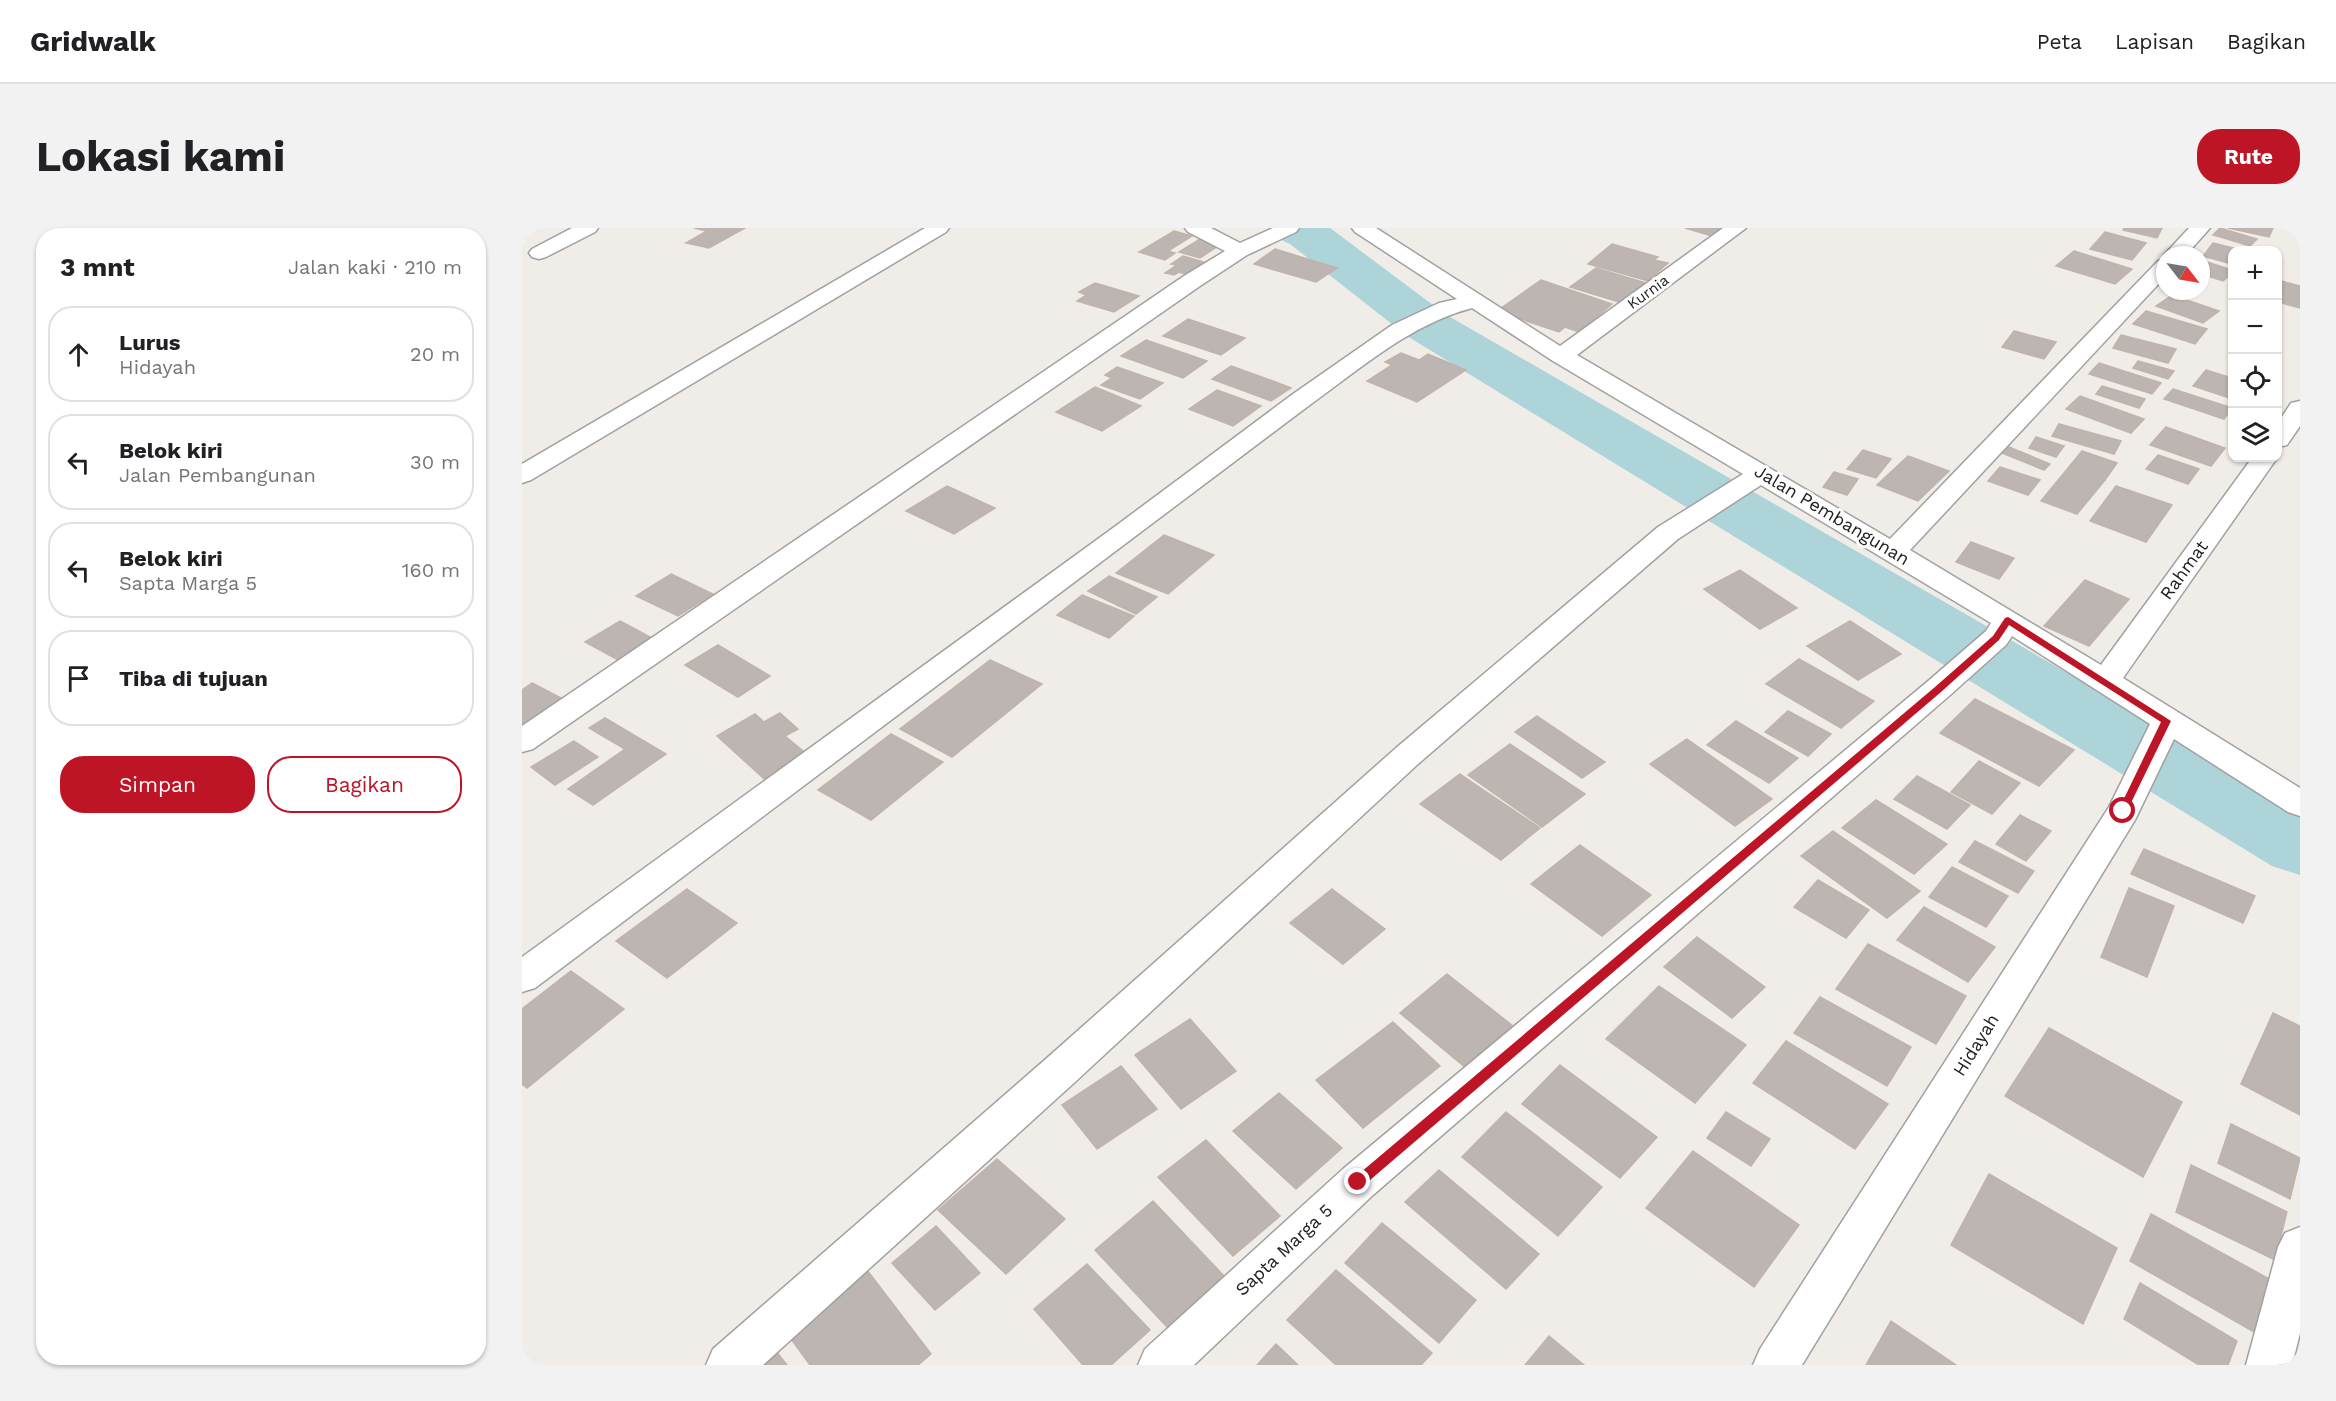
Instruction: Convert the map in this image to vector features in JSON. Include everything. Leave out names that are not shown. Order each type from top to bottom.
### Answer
[{"type":"street","points":[[539,253],[588,228]]},
{"type":"street","points":[[522,475],[939,228]]},
{"type":"street","points":[[1195,228],[1240,251]]},
{"type":"street","points":[[522,741],[1076,359],[1240,251],[1263,238],[1289,228]]},
{"type":"street","name":"Kurnia","points":[[1561,356],[1736,228]]},
{"type":"street","points":[[2183,246],[2200,228]]},
{"type":"street","name":"Jalan Pembangunan","points":[[1372,230],[1474,301],[1561,356],[1893,552],[2002,629],[2104,682],[2162,732],[2300,804]]},
{"type":"street","points":[[1893,552],[2156,274]]},
{"type":"street","points":[[522,977],[1123,534],[1302,399],[1400,330],[1447,308],[1474,301]]},
{"type":"street","points":[[2282,433],[2300,408]]},
{"type":"street","name":"Rahmat","points":[[2104,682],[2262,462]]},
{"type":"street","points":[[729,1365],[1061,1070],[1407,756],[1668,533],[1762,474]]},
{"type":"street","name":"Sapta Marga 5","points":[[1161,1365],[1358,1182],[1938,689],[2002,629]]},
{"type":"street","name":"Hidayah","points":[[1776,1365],[2123,811],[2162,732]]},
{"type":"street","points":[[2269,1365],[2300,1247]]},
{"type":"building","points":[[694,228],[745,228],[709,248],[686,243],[707,231]]},
{"type":"building","points":[[1685,228],[1722,228],[1712,236]]},
{"type":"building","points":[[2124,228],[2162,228],[2157,238],[2123,230]]},
{"type":"building","points":[[2220,228],[2257,239],[2250,246],[2213,235]]},
{"type":"building","points":[[2228,228],[2273,228],[2269,237]]},
{"type":"building","points":[[1174,231],[1192,236],[1168,251],[1175,253],[1165,260],[1139,252]]},
{"type":"building","points":[[2105,232],[2146,243],[2132,260],[2090,249]]},
{"type":"building","points":[[1200,239],[1221,244],[1200,258],[1179,252]]},
{"type":"building","points":[[2213,243],[2228,247],[2228,263],[2210,258],[2210,247]]},
{"type":"building","points":[[1612,244],[1658,257],[1654,260],[1668,263],[1648,281],[1588,264]]},
{"type":"building","points":[[1275,249],[1337,268],[1316,282],[1254,264]]},
{"type":"building","points":[[2074,251],[2132,269],[2115,284],[2056,266]]},
{"type":"building","points":[[1183,256],[1210,264],[1191,276],[1179,272],[1174,275],[1165,273],[1177,265],[1171,264]]},
{"type":"building","points":[[2210,263],[2228,269],[2228,277],[2223,281],[2210,277]]},
{"type":"building","points":[[1596,268],[1646,283],[1622,303],[1570,287]]},
{"type":"building","points":[[1541,280],[1612,304],[1579,332],[1565,327],[1559,332],[1497,311]]},
{"type":"building","points":[[2282,281],[2300,286],[2300,308],[2282,303]]},
{"type":"building","points":[[1095,283],[1139,296],[1114,312],[1077,301],[1086,295],[1079,292]]},
{"type":"building","points":[[2165,300],[2187,300],[2219,311],[2203,323],[2156,306]]},
{"type":"building","points":[[2146,311],[2207,329],[2195,344],[2133,324]]},
{"type":"building","points":[[1188,319],[1245,338],[1221,355],[1163,336]]},
{"type":"building","points":[[2014,331],[2056,342],[2044,359],[2002,347]]},
{"type":"building","points":[[2121,335],[2176,349],[2168,363],[2113,348]]},
{"type":"building","points":[[1146,340],[1207,361],[1183,378],[1121,356]]},
{"type":"building","points":[[1401,353],[1419,360],[1428,354],[1466,370],[1417,402],[1367,381],[1392,365],[1385,362]]},
{"type":"building","points":[[2138,361],[2174,371],[2168,379],[2133,368]]},
{"type":"building","points":[[2099,363],[2161,383],[2152,394],[2089,374]]},
{"type":"building","points":[[1231,366],[1291,388],[1271,401],[1212,379]]},
{"type":"building","points":[[1117,367],[1163,383],[1140,399],[1101,385],[1112,378],[1105,375]]},
{"type":"building","points":[[2206,370],[2228,377],[2228,398],[2193,386]]},
{"type":"building","points":[[2102,386],[2145,399],[2139,408],[2096,394]]},
{"type":"building","points":[[1095,387],[1141,406],[1102,431],[1056,412]]},
{"type":"building","points":[[2173,389],[2228,407],[2228,414],[2224,419],[2164,399]]},
{"type":"building","points":[[1217,390],[1261,406],[1233,426],[1189,409]]},
{"type":"building","points":[[2080,396],[2144,419],[2131,433],[2066,409]]},
{"type":"building","points":[[2059,424],[2121,441],[2114,454],[2052,436]]},
{"type":"building","points":[[2166,427],[2225,448],[2211,466],[2150,445]]},
{"type":"building","points":[[2036,437],[2064,446],[2056,457],[2029,448]]},
{"type":"building","points":[[2009,447],[2050,464],[2044,470],[2002,453]]},
{"type":"building","points":[[1863,450],[1891,459],[1876,478],[1847,469]]},
{"type":"building","points":[[2082,451],[2117,463],[2105,480],[2069,467]]},
{"type":"building","points":[[2158,455],[2199,469],[2188,484],[2146,469]]},
{"type":"building","points":[[1908,456],[1949,471],[1918,501],[1877,485]]},
{"type":"building","points":[[2000,467],[2040,480],[2028,495],[1988,481]]},
{"type":"building","points":[[2069,467],[2105,480],[2077,514],[2041,501]]},
{"type":"building","points":[[1834,472],[1858,479],[1847,495],[1823,487]]},
{"type":"building","points":[[947,486],[995,508],[954,534],[906,511]]},
{"type":"building","points":[[2116,486],[2172,505],[2146,542],[2090,521]]},
{"type":"building","points":[[1164,535],[1214,555],[1168,594],[1116,573]]},
{"type":"building","points":[[1971,542],[2014,558],[1999,579],[1956,562]]},
{"type":"building","points":[[1740,570],[1797,608],[1760,629],[1704,589]]},
{"type":"building","points":[[671,574],[713,594],[678,616],[636,596]]},
{"type":"building","points":[[1109,576],[1157,597],[1136,614],[1088,591]]},
{"type":"building","points":[[2085,580],[2129,599],[2089,646],[2044,626]]},
{"type":"building","points":[[1082,595],[1134,616],[1109,638],[1057,615]]},
{"type":"building","points":[[620,621],[652,638],[618,660],[585,642]]},
{"type":"building","points":[[1850,621],[1901,654],[1858,680],[1807,646]]},
{"type":"building","points":[[718,645],[770,676],[738,697],[685,665]]},
{"type":"building","points":[[1799,659],[1874,701],[1841,728],[1766,684]]},
{"type":"building","points":[[990,660],[1042,684],[952,757],[900,729]]},
{"type":"building","points":[[532,683],[565,700],[522,726],[522,690]]},
{"type":"building","points":[[1975,699],[2074,750],[2039,786],[1940,733]]},
{"type":"building","points":[[1788,711],[1831,734],[1808,756],[1765,732]]},
{"type":"building","points":[[780,713],[798,729],[785,736],[815,761],[772,786],[717,736],[755,714],[764,722]]},
{"type":"building","points":[[1537,716],[1605,762],[1582,778],[1515,732]]},
{"type":"building","points":[[605,718],[666,754],[593,805],[568,789],[625,749],[589,728]]},
{"type":"building","points":[[1736,721],[1798,758],[1769,783],[1707,745]]},
{"type":"building","points":[[891,734],[943,762],[871,820],[818,790]]},
{"type":"building","points":[[1687,739],[1772,799],[1735,826],[1650,764]]},
{"type":"building","points":[[574,741],[598,757],[555,785],[531,767]]},
{"type":"building","points":[[1510,744],[1585,794],[1542,827],[1468,775]]},
{"type":"building","points":[[1979,761],[2020,783],[1992,814],[1951,792]]},
{"type":"building","points":[[1460,774],[1540,828],[1501,860],[1420,804]]},
{"type":"building","points":[[1917,776],[1970,805],[1947,829],[1894,799]]},
{"type":"building","points":[[1876,800],[1947,844],[1914,874],[1842,828]]},
{"type":"building","points":[[2020,815],[2051,831],[2026,861],[1996,844]]},
{"type":"building","points":[[1833,831],[1920,891],[1887,918],[1801,856]]},
{"type":"building","points":[[1975,841],[2034,871],[2018,893],[1959,862]]},
{"type":"building","points":[[1580,845],[1651,895],[1602,936],[1531,884]]},
{"type":"building","points":[[2144,849],[2255,896],[2243,923],[2131,874]]},
{"type":"building","points":[[1952,867],[2008,896],[1986,927],[1929,897]]},
{"type":"building","points":[[1818,880],[1869,910],[1846,938],[1794,907]]},
{"type":"building","points":[[2129,888],[2174,906],[2147,977],[2101,957]]},
{"type":"building","points":[[687,889],[737,923],[667,978],[616,941]]},
{"type":"building","points":[[1332,889],[1385,929],[1343,964],[1290,923]]},
{"type":"building","points":[[1924,907],[1995,947],[1968,982],[1897,940]]},
{"type":"building","points":[[1697,937],[1765,987],[1732,1018],[1664,967]]},
{"type":"building","points":[[1868,944],[1966,996],[1936,1044],[1836,989]]},
{"type":"building","points":[[571,971],[624,1009],[527,1088],[522,1084],[522,1009]]},
{"type":"building","points":[[1447,974],[1513,1026],[1466,1068],[1400,1013]]},
{"type":"building","points":[[1659,986],[1746,1045],[1695,1103],[1606,1039]]},
{"type":"building","points":[[1820,997],[1911,1047],[1887,1086],[1794,1033]]},
{"type":"building","points":[[2273,1013],[2300,1026],[2300,1115],[2241,1084]]},
{"type":"building","points":[[1190,1019],[1236,1071],[1181,1109],[1135,1055]]},
{"type":"building","points":[[1393,1022],[1440,1066],[1363,1128],[1316,1080]]},
{"type":"building","points":[[2049,1028],[2182,1102],[2143,1177],[2005,1096]]},
{"type":"building","points":[[1786,1041],[1888,1104],[1855,1149],[1753,1083]]},
{"type":"building","points":[[1560,1065],[1657,1137],[1620,1178],[1522,1104]]},
{"type":"building","points":[[1121,1066],[1157,1109],[1097,1149],[1062,1105]]},
{"type":"building","points":[[1279,1093],[1342,1148],[1296,1189],[1233,1131]]},
{"type":"building","points":[[1506,1112],[1602,1187],[1558,1236],[1462,1157]]},
{"type":"building","points":[[1726,1112],[1770,1139],[1751,1166],[1707,1138]]},
{"type":"building","points":[[2231,1124],[2300,1158],[2290,1199],[2218,1163]]},
{"type":"building","points":[[1206,1140],[1280,1216],[1233,1256],[1158,1177]]},
{"type":"building","points":[[1693,1151],[1799,1225],[1754,1287],[1646,1208]]},
{"type":"building","points":[[997,1159],[1065,1219],[1006,1274],[938,1210]]},
{"type":"building","points":[[2191,1165],[2287,1212],[2275,1260],[2176,1212]]},
{"type":"building","points":[[1439,1170],[1539,1254],[1506,1289],[1405,1202]]},
{"type":"building","points":[[1989,1174],[2117,1248],[2083,1324],[1951,1245]]},
{"type":"building","points":[[1153,1201],[1224,1276],[1167,1327],[1095,1250]]},
{"type":"building","points":[[2151,1214],[2273,1281],[2254,1332],[2130,1261]]},
{"type":"building","points":[[1382,1223],[1476,1300],[1439,1343],[1345,1263]]},
{"type":"building","points":[[936,1226],[980,1273],[935,1310],[892,1263]]},
{"type":"building","points":[[1087,1264],[1150,1330],[1111,1365],[1083,1365],[1034,1309]]},
{"type":"building","points":[[867,1270],[931,1354],[918,1365],[810,1365],[786,1332]]},
{"type":"building","points":[[1336,1270],[1432,1353],[1421,1365],[1336,1365],[1287,1320]]},
{"type":"building","points":[[2140,1283],[2237,1341],[2228,1365],[2199,1365],[2124,1319]]},
{"type":"building","points":[[1891,1321],[1956,1365],[1866,1365]]},
{"type":"building","points":[[1549,1336],[1584,1365],[1525,1365]]},
{"type":"building","points":[[1276,1344],[1298,1365],[1257,1365]]},
{"type":"building","points":[[775,1350],[787,1365],[757,1365]]},
{"type":"waterway","points":[[1294,228],[1307,234],[1426,325],[2300,845]]},
{"type":"route","points":[[1358,1182],[1938,689],[1996,638],[2008,620],[2167,721],[2123,811]]}]
